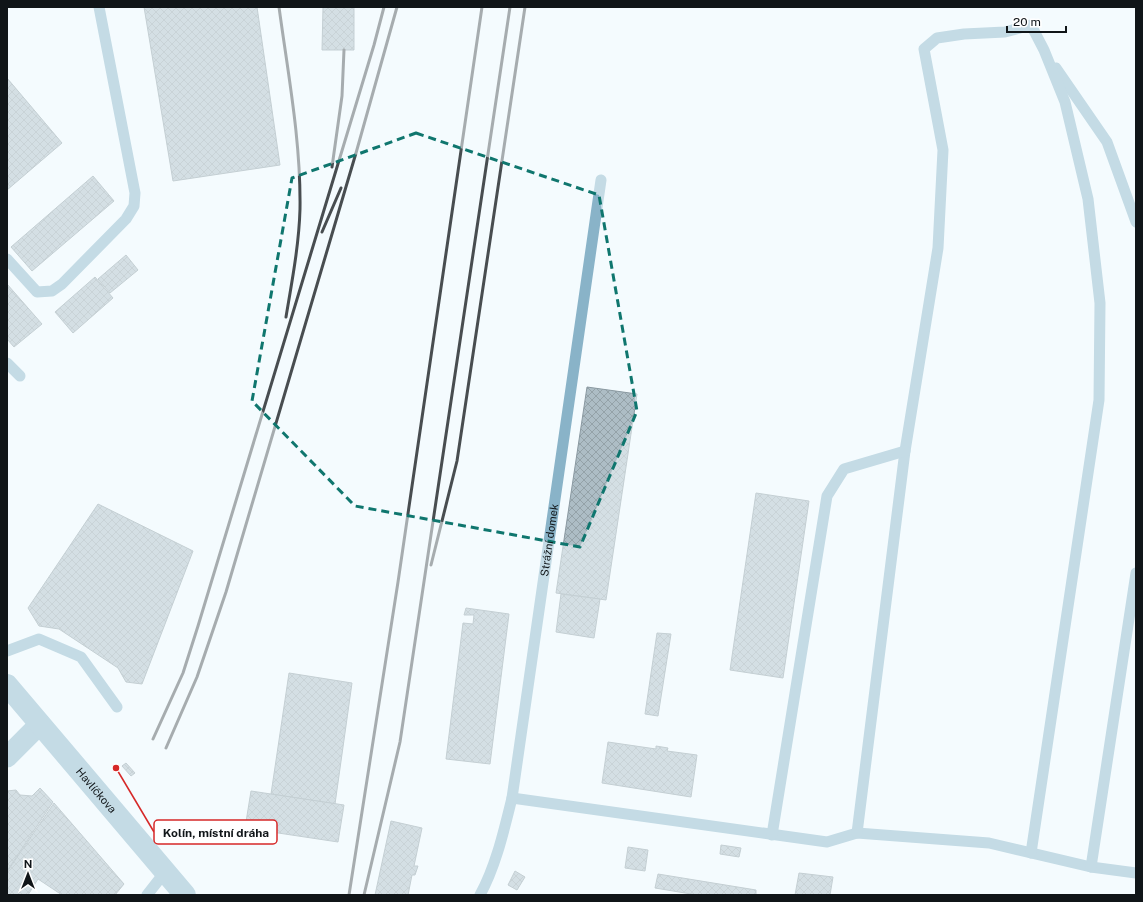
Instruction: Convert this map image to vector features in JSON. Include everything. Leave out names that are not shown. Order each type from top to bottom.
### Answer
[{"type":"street","name":"Havlíčkova","points":[[7,685],[185,895]]},
{"type":"street","points":[[7,757],[40,724]]},
{"type":"lane","points":[[7,259],[37,292],[52,290],[62,284],[126,219],[134,206],[135,193],[99,7]]},
{"type":"lane","points":[[857,833],[905,451],[938,248],[943,150],[924,49],[937,38],[964,34],[1005,32],[1031,25],[1044,50],[1065,102],[1088,199],[1100,303],[1099,400],[1031,853]]},
{"type":"lane","points":[[1044,50],[1107,142],[1136,222]]},
{"type":"lane","name":"Strážní domek","points":[[480,895],[504,833],[512,798],[601,180]]},
{"type":"lane","points":[[7,363],[20,376]]},
{"type":"lane","points":[[772,834],[827,496],[844,469],[905,451]]},
{"type":"lane","points":[[1092,867],[1136,573]]},
{"type":"lane","points":[[7,651],[39,639],[81,657],[117,707]]},
{"type":"lane","points":[[512,798],[827,842],[857,833],[989,844],[1092,867],[1136,873]]},
{"type":"lane","points":[[147,895],[165,872]]},
{"type":"highlighted area","points":[[416,133],[599,195],[637,411],[580,547],[355,506],[252,401],[292,178]]},
{"type":"building","points":[[144,7],[257,7],[280,165],[173,181]]},
{"type":"building","points":[[323,7],[354,7],[354,50],[322,50]]},
{"type":"building","points":[[7,78],[62,143],[7,190]]},
{"type":"building","points":[[93,176],[114,201],[32,271],[11,247]]},
{"type":"building","points":[[126,255],[138,270],[110,293],[98,279]]},
{"type":"building","points":[[95,277],[113,298],[73,333],[55,312]]},
{"type":"building","points":[[7,284],[42,324],[14,347],[7,339]]},
{"type":"building","points":[[587,387],[637,394],[606,600],[556,593]]},
{"type":"building","points":[[756,493],[809,501],[783,678],[730,670]]},
{"type":"building","points":[[98,504],[193,551],[142,684],[126,682],[118,668],[59,629],[39,626],[28,608]]},
{"type":"building","points":[[561,594],[600,599],[594,638],[556,632]]},
{"type":"building","points":[[466,608],[509,614],[490,764],[446,759],[463,623],[473,624],[474,615],[464,615]]},
{"type":"building","points":[[657,633],[671,634],[658,716],[645,714]]},
{"type":"building","points":[[289,673],[352,683],[335,804],[271,794]]},
{"type":"building","points":[[608,742],[656,749],[656,746],[668,748],[667,751],[697,755],[691,797],[602,783]]},
{"type":"building","points":[[126,763],[135,773],[131,776],[122,766]]},
{"type":"building","points":[[40,788],[53,802],[7,871],[7,791],[16,790],[20,795],[32,796]]},
{"type":"building","points":[[251,791],[344,805],[338,842],[245,828]]},
{"type":"building","points":[[54,803],[124,884],[115,895],[62,895],[38,879],[28,895],[7,895],[7,872]]},
{"type":"building","points":[[391,821],[422,828],[414,866],[418,866],[415,875],[412,875],[408,895],[375,895]]},
{"type":"building","points":[[721,845],[741,848],[739,857],[720,854]]},
{"type":"building","points":[[628,847],[648,850],[645,871],[625,868]]},
{"type":"building","points":[[515,871],[525,877],[517,890],[508,885]]},
{"type":"building","points":[[799,873],[833,877],[830,895],[795,895]]},
{"type":"building","points":[[658,874],[756,890],[756,895],[697,895],[655,888]]},
{"type":"railway","points":[[279,7],[296,133],[300,184],[298,236],[286,317]]},
{"type":"railway","points":[[153,739],[183,673],[198,626],[374,45],[384,7]]},
{"type":"railway","points":[[166,748],[197,677],[226,592],[356,153],[397,7]]},
{"type":"railway","points":[[349,895],[398,582],[482,7]]},
{"type":"railway","points":[[364,895],[400,742],[510,7]]},
{"type":"railway","points":[[431,565],[457,461],[525,7]]},
{"type":"railway","points":[[332,167],[342,96],[344,50]]},
{"type":"railway","points":[[322,232],[341,188]]},
{"type":"place","name":"Kolín, místní dráha","points":[[116,768]]}]
